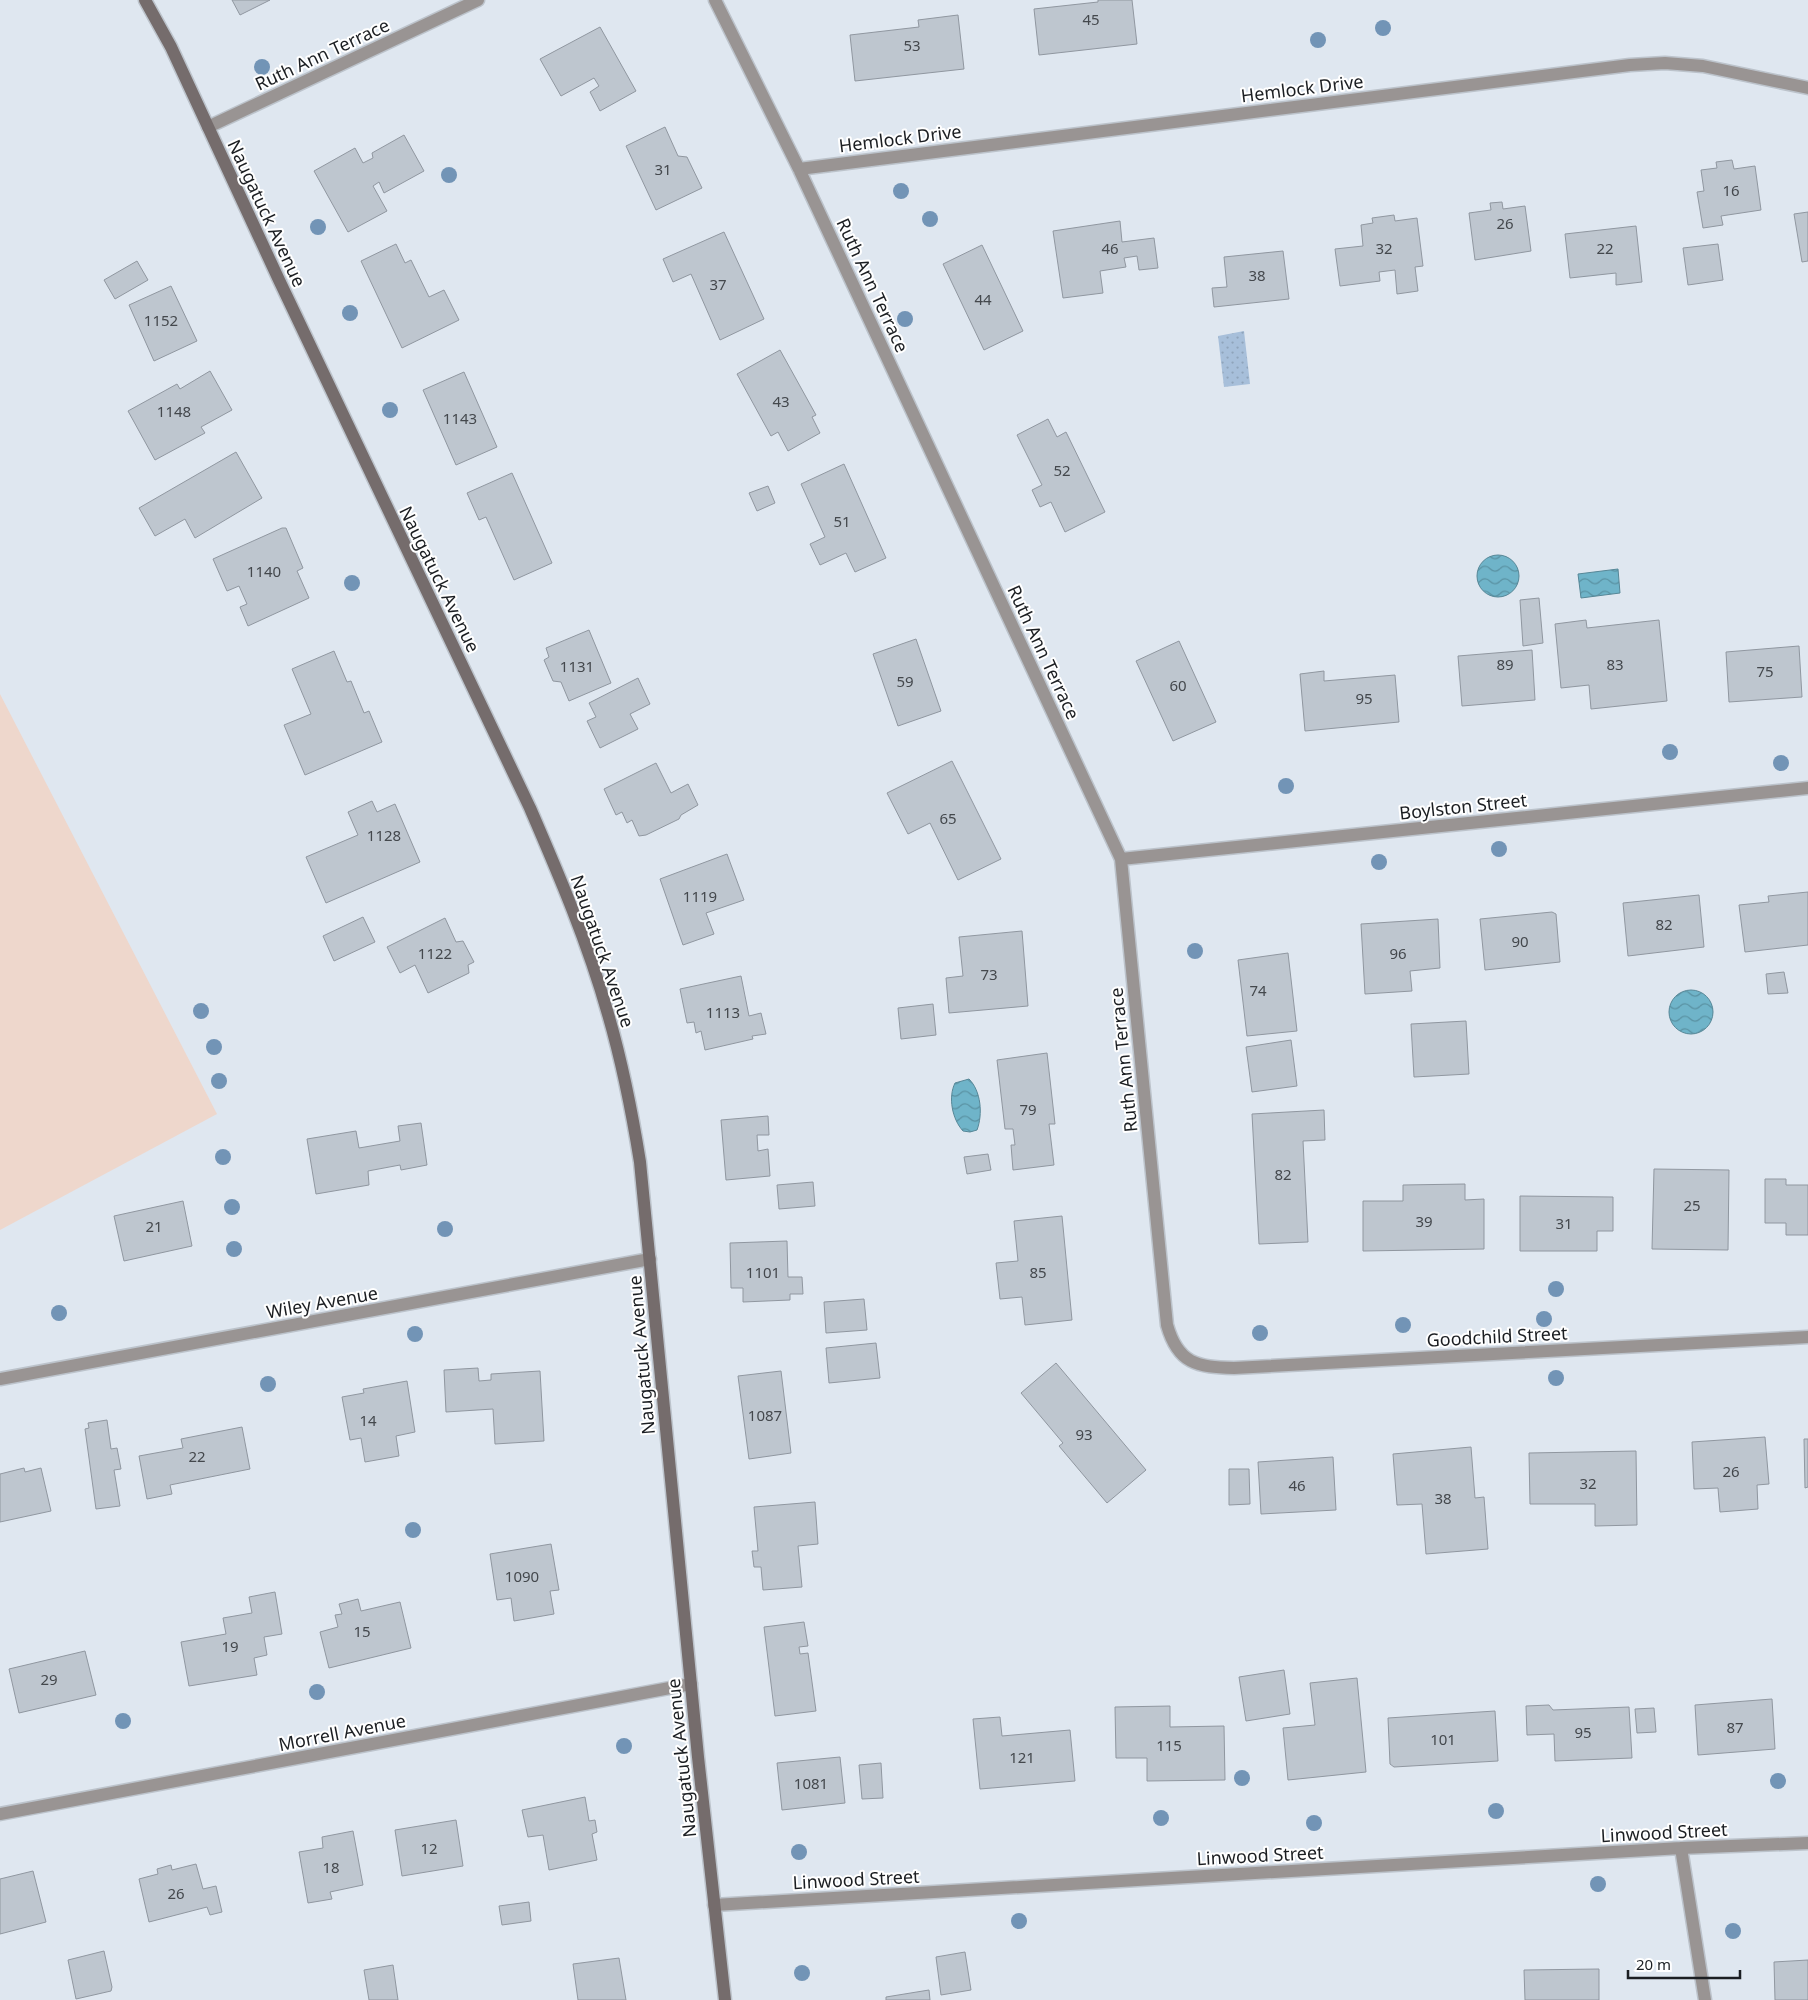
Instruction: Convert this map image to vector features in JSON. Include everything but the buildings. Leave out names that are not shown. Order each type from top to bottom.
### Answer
[{"type":"main road","name":"Naugatuck Avenue","points":[[145,0],[171,47],[522,791],[559,877],[591,960],[608,1013],[630,1100],[640,1162],[691,1684],[725,2000]]},
{"type":"street","name":"Ruth Ann Terrace","points":[[208,127],[478,0]]},
{"type":"street","name":"Ruth Ann Terrace","points":[[715,0],[799,169],[1121,859],[1167,1325],[1175,1347],[1189,1360]]},
{"type":"street","name":"Hemlock Drive","points":[[799,169],[1630,65],[1666,63],[1703,66],[1808,88]]},
{"type":"street","name":"Boylston Street","points":[[1121,859],[1808,788]]},
{"type":"street","name":"Wiley Avenue","points":[[0,1379],[650,1259]]},
{"type":"street","name":"Goodchild Street","points":[[1189,1360],[1200,1365],[1234,1368],[1808,1337]]},
{"type":"street","name":"Morrell Avenue","points":[[0,1814],[691,1684]]},
{"type":"street","name":"Linwood Street","points":[[714,1905],[1681,1848],[1808,1843]]},
{"type":"street","points":[[1681,1848],[1705,2000]]},
{"type":"shaded area","points":[[1244,331],[1250,384],[1224,387],[1218,336]]},
{"type":"shaded area","points":[[0,694],[217,1114],[0,1230]]},
{"type":"water","points":[[1498,555],[1513,561],[1519,576],[1513,591],[1498,597],[1483,591],[1477,576],[1483,561]]},
{"type":"water","points":[[1618,569],[1620,593],[1581,598],[1578,574]]},
{"type":"water","points":[[1695,990],[1707,996],[1712,1003],[1712,1021],[1707,1028],[1700,1033],[1687,1034],[1679,1031],[1672,1024],[1669,1008],[1672,1000],[1679,993]]},
{"type":"water","points":[[969,1079],[976,1090],[980,1103],[980,1117],[977,1130],[970,1132],[963,1131],[959,1126],[952,1108],[952,1095],[955,1083]]}]
